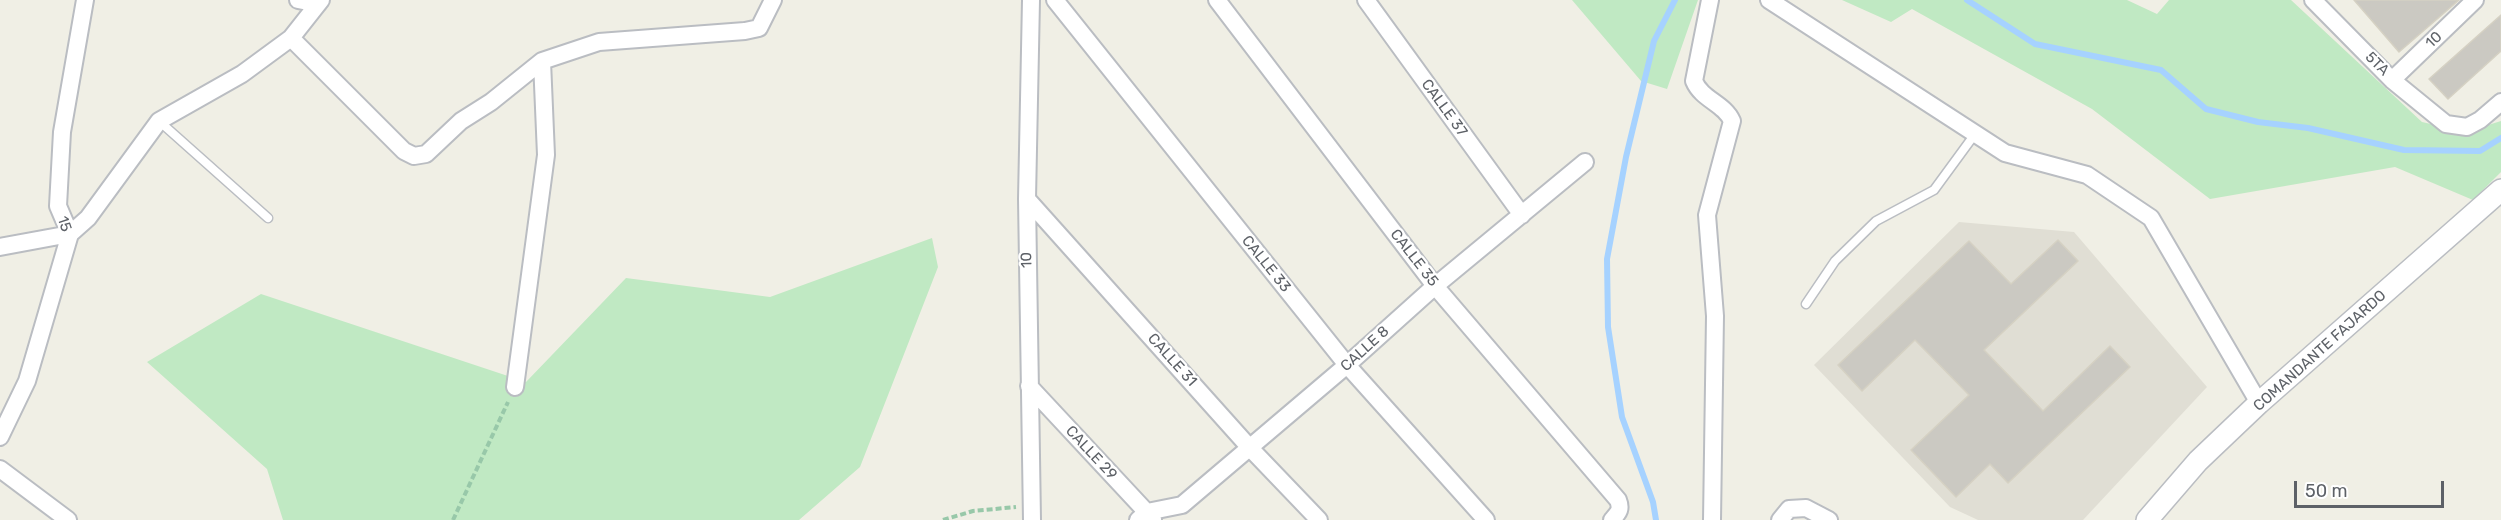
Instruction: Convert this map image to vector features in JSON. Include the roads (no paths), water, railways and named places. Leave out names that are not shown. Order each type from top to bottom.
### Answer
[{"type":"street","name":"15","points":[[0,437],[27,381],[70,234],[58,206],[62,132],[84,0]]},
{"type":"street","points":[[298,0],[319,2]]},
{"type":"street","points":[[291,38],[405,151],[414,156],[426,154],[461,122],[542,61],[599,42],[744,32],[759,28],[773,0]]},
{"type":"street","name":"10","points":[[1031,0],[1027,199],[1032,513]]},
{"type":"street","name":"CALLE 33","points":[[1055,0],[1347,365],[1486,520]]},
{"type":"street","name":"CALLE 35","points":[[1217,0],[1435,286],[1618,500],[1616,513]]},
{"type":"street","name":"CALLE 37","points":[[1366,0],[1522,215]]},
{"type":"street","points":[[1710,0],[1694,81],[1698,91],[1728,113],[1732,121],[1707,215],[1715,316],[1712,520]]},
{"type":"street","points":[[1769,0],[2005,153],[2087,175],[2151,218],[2259,403]]},
{"type":"street","name":"5TA","points":[[2313,0],[2392,80],[2446,124],[2467,127],[2480,120],[2501,102]]},
{"type":"street","name":"10","points":[[2392,80],[2475,0]]},
{"type":"street","points":[[0,247],[70,234],[88,218],[159,121],[243,74],[291,38],[319,2]]},
{"type":"street","points":[[514,387],[546,155],[542,61]]},
{"type":"street","name":"CALLE 8","points":[[1146,518],[1182,505],[1347,365],[1435,286],[1585,162]]},
{"type":"street","name":"COMANDANTE FAJARDO","points":[[2147,520],[2199,461],[2259,403],[2499,196]]},
{"type":"street","name":"CALLE 31","points":[[1027,199],[1250,448],[1319,520]]},
{"type":"street","name":"CALLE 29","points":[[1029,386],[1146,518]]},
{"type":"street","points":[[0,469],[68,520]]},
{"type":"street","points":[[1780,520],[1789,509],[1806,508],[1829,520]]},
{"type":"lane","points":[[159,121],[268,218]]},
{"type":"lane","points":[[1806,304],[1835,261],[1876,221],[1934,190],[1976,134]]},
{"type":"waterway","points":[[1656,520],[1653,502],[1622,417],[1608,327],[1607,259],[1626,157],[1654,41],[1675,0]]},
{"type":"waterway","points":[[1967,0],[2035,44],[2161,70],[2206,109],[2258,122],[2308,128],[2404,150],[2480,151],[2501,138]]}]
